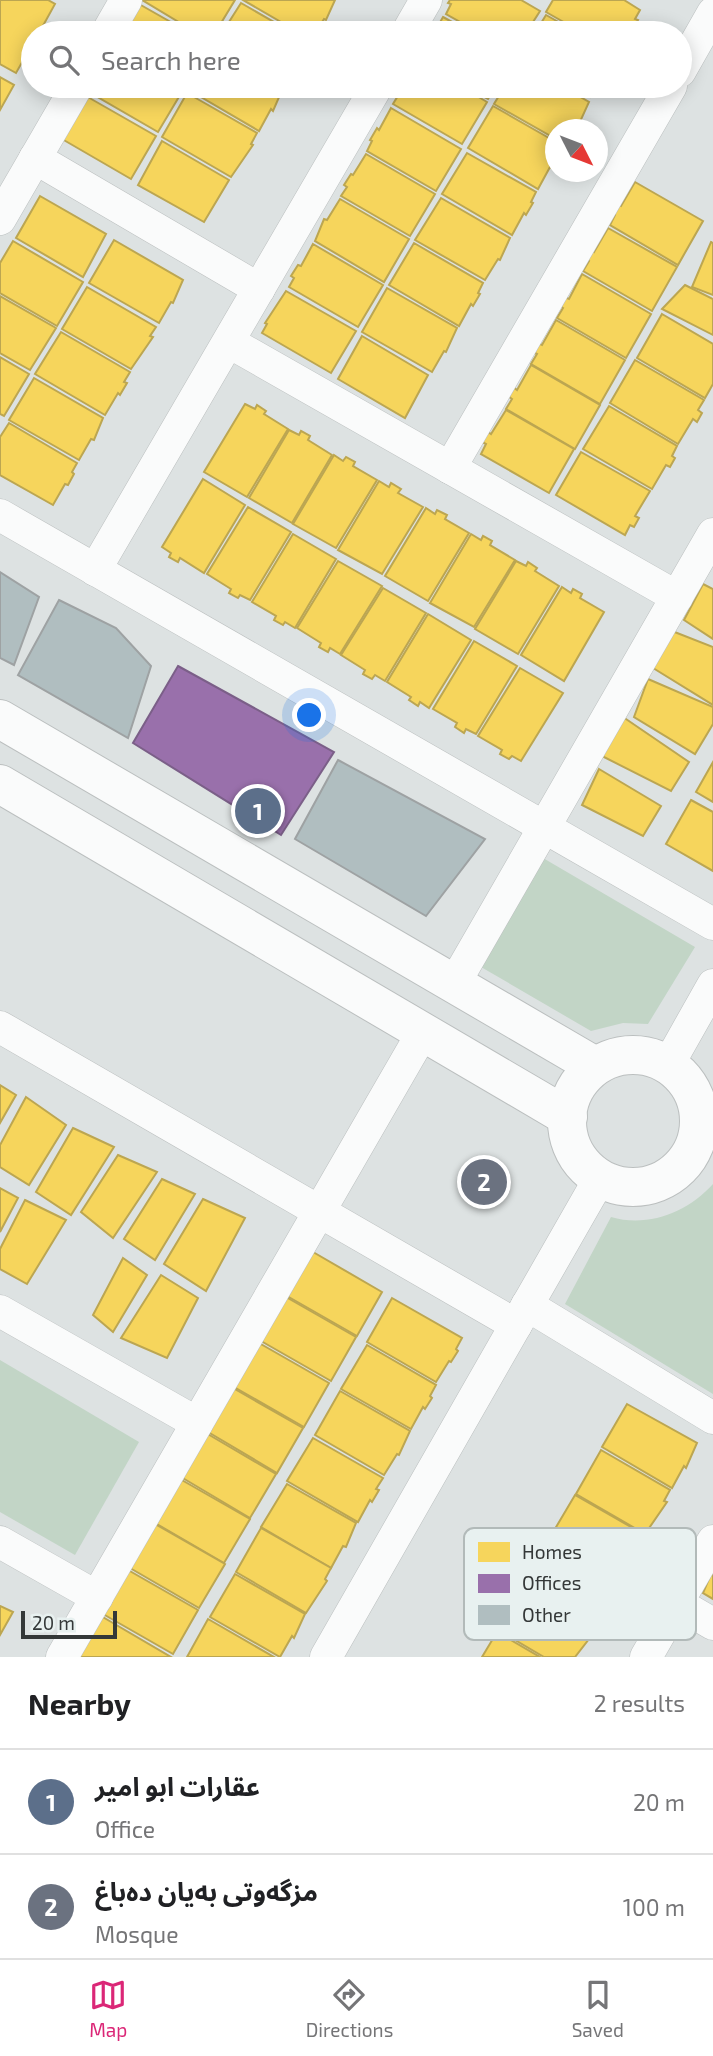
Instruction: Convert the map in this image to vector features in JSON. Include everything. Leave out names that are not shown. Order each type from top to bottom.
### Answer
[{"type":"street","points":[[114,21],[126,0]]},
{"type":"street","points":[[414,21],[426,0]]},
{"type":"street","points":[[692,50],[713,13]]},
{"type":"street","points":[[0,217],[70,98]]},
{"type":"street","points":[[96,570],[370,98]]},
{"type":"street","points":[[450,468],[664,98]]},
{"type":"street","points":[[35,158],[259,289]]},
{"type":"street","points":[[229,342],[677,597]]},
{"type":"street","points":[[0,515],[713,924]]},
{"type":"street","points":[[454,984],[713,534]]},
{"type":"street","points":[[0,719],[595,1066]]},
{"type":"street","points":[[0,785],[568,1117]]},
{"type":"street","points":[[668,1065],[713,985]]},
{"type":"street","points":[[0,1027],[320,1211],[522,1315],[713,1418]]},
{"type":"street","points":[[62,1657],[423,1032]]},
{"type":"street","points":[[635,1054],[657,1058],[668,1065],[676,1069],[690,1085],[698,1105],[699,1127],[694,1147],[682,1165],[665,1179],[643,1186],[621,1186],[600,1178],[583,1164],[572,1145],[568,1117],[570,1101],[580,1082],[595,1066],[614,1057],[635,1054]]},
{"type":"street","points":[[326,1657],[600,1178]]},
{"type":"street","points":[[0,1311],[197,1423]]},
{"type":"street","points":[[696,1570],[713,1541]]},
{"type":"street","points":[[0,1542],[97,1597]]},
{"type":"street","points":[[696,1614],[713,1624]]},
{"type":"street","points":[[646,1657],[656,1640]]},
{"type":"green space","points":[[543,858],[695,947],[648,1024],[623,1023],[591,1031],[481,967]]},
{"type":"green space","points":[[713,1184],[713,1394],[565,1304],[611,1217],[639,1220],[666,1215],[692,1203]]},
{"type":"green space","points":[[0,1360],[139,1442],[75,1555],[0,1512]]},
{"type":"building: Homes","points":[[0,0],[48,0],[55,4],[46,21],[21,21],[21,64],[16,73],[0,64]]},
{"type":"building: Homes","points":[[142,0],[235,0],[222,21],[177,21]]},
{"type":"building: Homes","points":[[243,0],[335,0],[326,20],[279,21]]},
{"type":"building: Homes","points":[[450,0],[521,0],[540,11],[534,21],[459,21],[446,14],[451,4],[448,3]]},
{"type":"building: Homes","points":[[553,0],[624,0],[640,10],[635,19],[637,21],[562,21],[546,12]]},
{"type":"building: Homes","points":[[241,3],[272,21],[230,21]]},
{"type":"building: Homes","points":[[139,4],[169,21],[127,21]]},
{"type":"building: Homes","points":[[546,15],[557,21],[542,21]]},
{"type":"building: Homes","points":[[0,77],[14,85],[0,110]]},
{"type":"building: Homes","points":[[85,98],[90,98],[156,136],[131,179],[62,139]]},
{"type":"building: Homes","points":[[99,98],[178,98],[158,132]]},
{"type":"building: Homes","points":[[184,98],[196,98],[257,133],[251,144],[253,145],[231,177],[162,137]]},
{"type":"building: Homes","points":[[203,98],[279,98],[259,131]]},
{"type":"building: Homes","points":[[397,98],[480,98],[487,102],[462,144],[393,104]]},
{"type":"building: Homes","points":[[498,98],[582,98],[589,102],[581,119],[545,119],[545,133],[494,104]]},
{"type":"building: Homes","points":[[493,106],[545,136],[545,176],[538,189],[468,148]]},
{"type":"building: Homes","points":[[391,108],[461,149],[436,191],[367,151],[372,141],[370,140]]},
{"type":"building: Homes","points":[[162,141],[229,180],[204,222],[138,185]]},
{"type":"building: Homes","points":[[467,153],[536,192],[531,202],[533,203],[512,235],[442,194]]},
{"type":"building: Homes","points":[[366,154],[435,194],[410,236],[341,196],[347,187],[344,185]]},
{"type":"building: Homes","points":[[635,182],[703,221],[678,265],[610,225],[615,215],[611,213],[617,204],[621,206]]},
{"type":"building: Homes","points":[[40,196],[106,234],[83,277],[16,238]]},
{"type":"building: Homes","points":[[441,198],[510,238],[500,260],[498,259],[485,280],[415,240]]},
{"type":"building: Homes","points":[[340,199],[409,239],[384,282],[315,241],[324,219],[327,220]]},
{"type":"building: Homes","points":[[608,228],[677,267],[652,311],[583,271],[591,250],[594,252]]},
{"type":"building: Homes","points":[[114,240],[183,280],[173,303],[171,302],[159,323],[89,283]]},
{"type":"building: Homes","points":[[13,241],[83,282],[57,326],[0,293],[0,263]]},
{"type":"building: Homes","points":[[711,242],[713,243],[713,295],[692,287]]},
{"type":"building: Homes","points":[[414,243],[483,283],[478,293],[480,294],[459,326],[389,285]]},
{"type":"building: Homes","points":[[313,244],[383,285],[358,327],[289,287],[294,278],[291,276],[298,265],[301,266]]},
{"type":"building: Homes","points":[[582,274],[651,314],[626,358],[557,318],[565,297],[569,299]]},
{"type":"building: Homes","points":[[685,285],[713,299],[713,335],[662,309]]},
{"type":"building: Homes","points":[[87,287],[156,327],[150,336],[153,337],[131,369],[62,329]]},
{"type":"building: Homes","points":[[387,288],[457,328],[446,352],[444,351],[432,372],[362,332]]},
{"type":"building: Homes","points":[[286,291],[356,331],[331,373],[262,333],[267,324],[265,323]]},
{"type":"building: Homes","points":[[0,296],[56,328],[30,370],[0,353]]},
{"type":"building: Homes","points":[[662,314],[713,344],[713,384],[705,398],[637,358]]},
{"type":"building: Homes","points":[[556,320],[625,360],[600,404],[531,364],[537,354],[533,352],[538,343],[542,345]]},
{"type":"building: Homes","points":[[61,332],[130,372],[124,382],[127,383],[105,415],[35,374]]},
{"type":"building: Homes","points":[[362,336],[428,375],[405,418],[338,379]]},
{"type":"building: Homes","points":[[0,357],[29,374],[4,416],[0,414]]},
{"type":"building: Homes","points":[[635,360],[704,400],[698,410],[702,413],[697,422],[693,419],[678,444],[610,403]]},
{"type":"building: Homes","points":[[531,365],[600,405],[575,449],[506,409],[512,399],[508,396],[513,387],[517,390]]},
{"type":"building: Homes","points":[[34,378],[103,418],[94,440],[91,439],[79,460],[9,420]]},
{"type":"building: Homes","points":[[245,404],[255,409],[257,405],[266,411],[264,414],[288,429],[247,497],[204,472]]},
{"type":"building: Homes","points":[[609,406],[677,446],[670,467],[666,465],[652,489],[583,449]]},
{"type":"building: Homes","points":[[506,410],[574,449],[549,493],[481,454],[486,444],[482,442],[488,432],[491,434]]},
{"type":"building: Homes","points":[[9,423],[77,463],[68,485],[65,484],[53,505],[0,475],[0,437]]},
{"type":"building: Homes","points":[[289,430],[299,435],[301,431],[310,436],[308,440],[332,455],[292,523],[249,498]]},
{"type":"building: Homes","points":[[581,452],[650,491],[635,516],[639,518],[634,527],[630,525],[625,535],[556,495]]},
{"type":"building: Homes","points":[[334,455],[343,461],[346,457],[355,462],[353,466],[377,480],[336,548],[293,524]]},
{"type":"building: Homes","points":[[203,479],[245,505],[204,573],[180,558],[178,562],[169,557],[171,553],[162,547]]},
{"type":"building: Homes","points":[[379,481],[389,487],[391,483],[401,489],[398,493],[423,507],[382,574],[338,550]]},
{"type":"building: Homes","points":[[248,507],[291,532],[250,600],[229,593],[231,589],[207,574]]},
{"type":"building: Homes","points":[[426,508],[435,514],[437,510],[447,515],[445,519],[469,533],[428,601],[385,576]]},
{"type":"building: Homes","points":[[293,534],[336,559],[295,628],[274,620],[276,616],[252,602]]},
{"type":"building: Homes","points":[[471,534],[481,540],[483,536],[492,541],[490,545],[515,560],[474,627],[430,603]]},
{"type":"building: Homes","points":[[338,561],[382,586],[340,654],[330,648],[328,652],[319,647],[321,643],[297,628]]},
{"type":"building: Homes","points":[[516,561],[526,566],[528,562],[537,568],[535,571],[559,586],[518,654],[475,629]]},
{"type":"building: Homes","points":[[703,584],[713,589],[713,639],[684,620]]},
{"type":"building: Homes","points":[[562,587],[571,593],[573,589],[582,594],[580,598],[604,612],[564,681],[521,655]]},
{"type":"building: Homes","points":[[383,588],[426,613],[385,681],[375,675],[372,679],[363,674],[365,670],[341,655]]},
{"type":"building: Homes","points":[[428,614],[471,640],[429,708],[420,702],[418,706],[409,700],[411,697],[387,682]]},
{"type":"building: Homes","points":[[672,631],[713,647],[713,705],[653,668]]},
{"type":"building: Homes","points":[[474,641],[517,666],[476,734],[466,729],[464,733],[455,727],[457,723],[433,709]]},
{"type":"building: Homes","points":[[520,668],[563,693],[521,761],[500,754],[502,750],[478,736]]},
{"type":"building: Homes","points":[[648,679],[713,707],[713,724],[695,754],[634,717]]},
{"type":"building: Homes","points":[[623,717],[689,762],[671,791],[600,755]]},
{"type":"building: Homes","points":[[713,762],[713,802],[696,792]]},
{"type":"building: Homes","points":[[599,769],[661,806],[643,836],[582,805]]},
{"type":"building: Homes","points":[[691,800],[713,812],[713,871],[666,844]]},
{"type":"building: Homes","points":[[0,1085],[16,1095],[0,1123]]},
{"type":"building: Homes","points":[[26,1097],[66,1125],[29,1185],[0,1167],[0,1145]]},
{"type":"building: Homes","points":[[73,1128],[114,1147],[71,1215],[36,1192]]},
{"type":"building: Homes","points":[[118,1155],[157,1172],[113,1238],[81,1212]]},
{"type":"building: Homes","points":[[162,1179],[195,1194],[155,1260],[124,1239]]},
{"type":"building: Homes","points":[[0,1188],[18,1198],[0,1232]]},
{"type":"building: Homes","points":[[203,1199],[245,1218],[206,1291],[164,1264]]},
{"type":"building: Homes","points":[[25,1200],[66,1220],[27,1284],[0,1269],[0,1249]]},
{"type":"building: Homes","points":[[313,1252],[382,1292],[357,1336],[287,1296]]},
{"type":"building: Homes","points":[[123,1258],[147,1275],[113,1332],[93,1315]]},
{"type":"building: Homes","points":[[161,1275],[198,1298],[167,1358],[121,1338]]},
{"type":"building: Homes","points":[[286,1297],[356,1337],[331,1381],[261,1341]]},
{"type":"building: Homes","points":[[392,1298],[462,1338],[456,1349],[458,1351],[436,1382],[367,1342]]},
{"type":"building: Homes","points":[[259,1343],[329,1383],[304,1427],[234,1387]]},
{"type":"building: Homes","points":[[367,1345],[436,1385],[430,1396],[432,1398],[425,1409],[423,1407],[411,1429],[341,1389]]},
{"type":"building: Homes","points":[[233,1388],[303,1428],[277,1473],[208,1432]]},
{"type":"building: Homes","points":[[340,1391],[410,1431],[399,1455],[397,1454],[384,1475],[315,1435]]},
{"type":"building: Homes","points":[[627,1404],[697,1443],[686,1468],[684,1466],[672,1488],[602,1447]]},
{"type":"building: Homes","points":[[206,1433],[276,1474],[250,1518],[181,1477]]},
{"type":"building: Homes","points":[[313,1438],[383,1478],[376,1489],[379,1490],[358,1522],[287,1481]]},
{"type":"building: Homes","points":[[601,1450],[670,1490],[664,1501],[667,1502],[649,1528],[635,1528],[576,1494]]},
{"type":"building: Homes","points":[[180,1479],[250,1519],[224,1563],[155,1523]]},
{"type":"building: Homes","points":[[287,1484],[356,1523],[346,1547],[343,1546],[331,1568],[261,1527]]},
{"type":"building: Homes","points":[[575,1495],[633,1528],[556,1528]]},
{"type":"building: Homes","points":[[155,1524],[225,1564],[199,1608],[130,1568]]},
{"type":"building: Homes","points":[[261,1528],[331,1568],[325,1579],[327,1581],[306,1613],[236,1572]]},
{"type":"building: Homes","points":[[713,1569],[713,1599],[703,1593]]},
{"type":"building: Homes","points":[[128,1570],[198,1610],[173,1654],[103,1614]]},
{"type":"building: Homes","points":[[235,1574],[305,1614],[294,1638],[292,1636],[280,1657],[210,1617]]},
{"type":"building: Homes","points":[[0,1606],[13,1612],[0,1635]]},
{"type":"building: Homes","points":[[101,1616],[171,1657],[77,1657]]},
{"type":"building: Homes","points":[[208,1619],[274,1657],[187,1657]]},
{"type":"building: Homes","points":[[492,1640],[511,1640],[540,1657],[482,1657]]},
{"type":"building: Homes","points":[[515,1640],[588,1640],[575,1657],[544,1657]]},
{"type":"building: Offices","points":[[178,666],[334,752],[281,835],[133,743]]},
{"type":"building: Other","points":[[0,572],[39,597],[14,665],[0,658]]},
{"type":"building: Other","points":[[59,600],[116,628],[151,666],[128,738],[18,675]]},
{"type":"building: Other","points":[[338,760],[485,839],[426,916],[295,839]]},
{"type":"place","name":"عقارات ابو امير","points":[[258,811]]},
{"type":"place","name":"مزگەوتی بەیان دەباغ","points":[[484,1182]]}]
